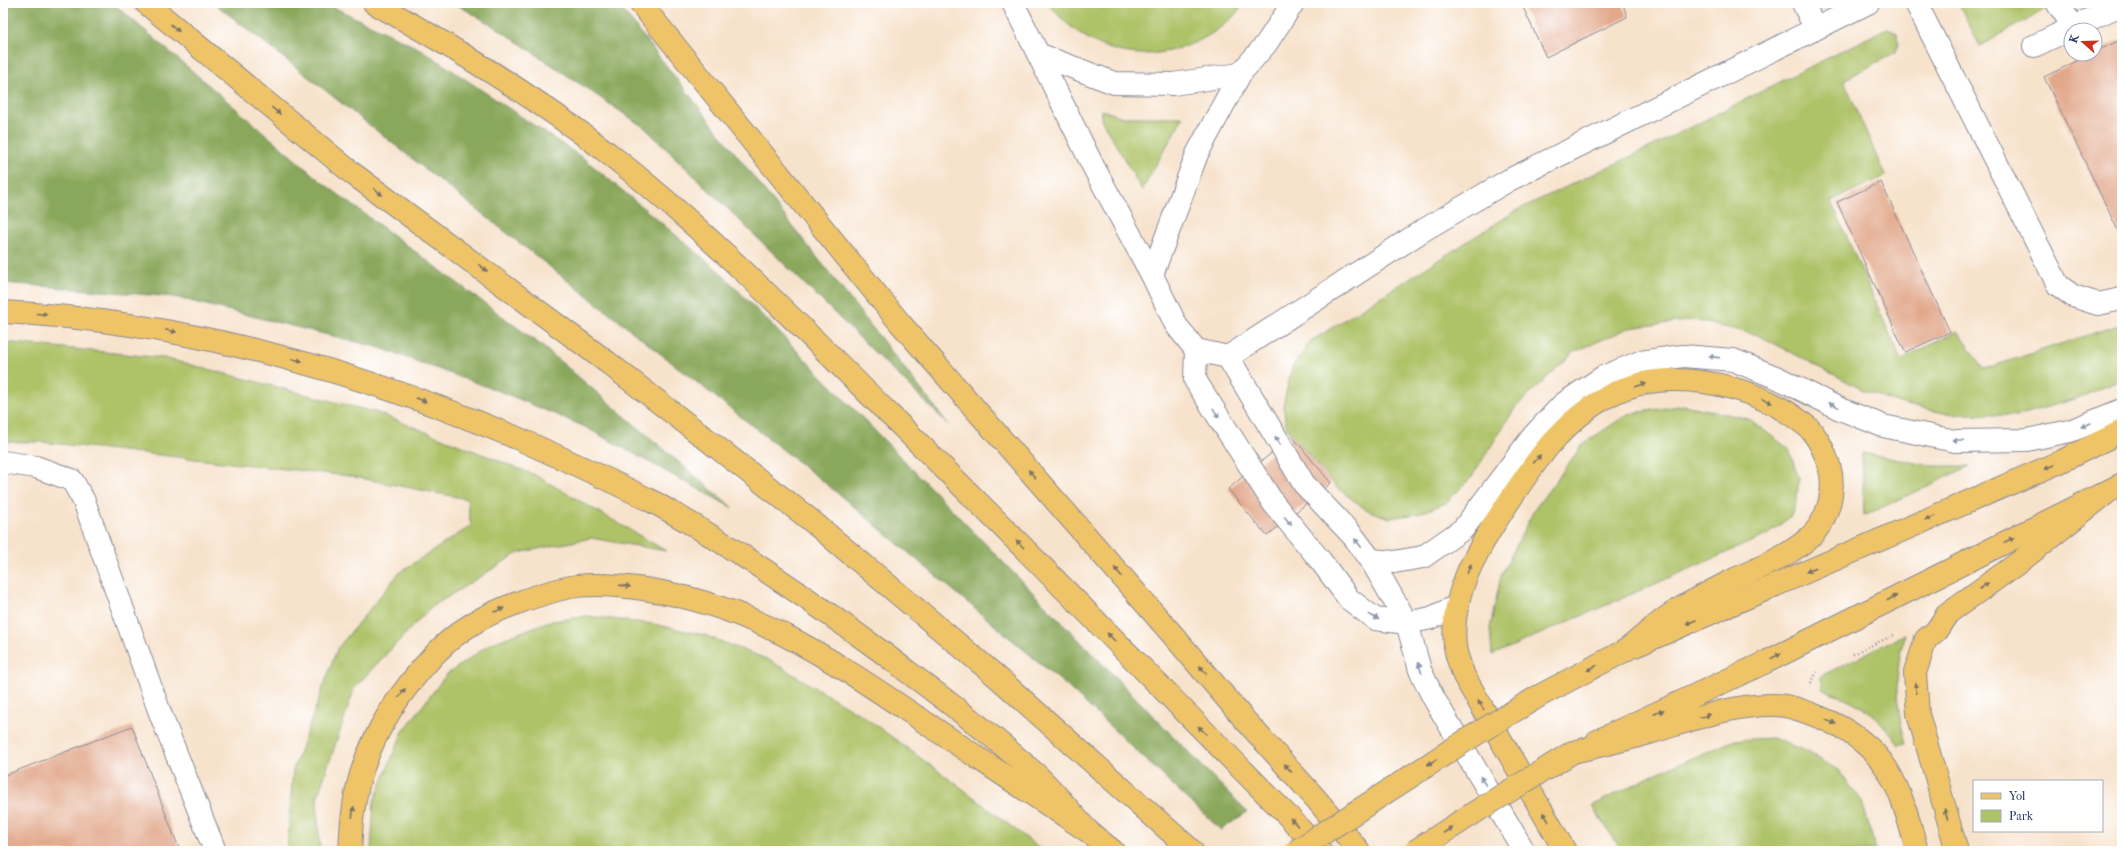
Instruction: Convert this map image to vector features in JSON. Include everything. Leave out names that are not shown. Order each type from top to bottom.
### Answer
[{"type":"main road","points":[[146,3],[352,173],[595,352],[808,518],[996,676],[1192,851]]},
{"type":"main road","points":[[374,3],[445,42],[525,93],[631,171],[730,257],[954,477],[1289,817],[1320,851]]},
{"type":"main road","points":[[640,3],[900,323],[1167,628],[1244,719],[1317,800],[1359,851]]},
{"type":"main road","points":[[3,312],[41,314],[151,327],[318,365],[407,394],[481,423],[586,468],[658,505],[753,562],[832,616],[995,739],[1041,779],[1089,832]]},
{"type":"main road","points":[[1565,851],[1464,676],[1455,649],[1454,625],[1460,591],[1475,554],[1530,467],[1559,432],[1582,413],[1616,392],[1656,381],[1698,381],[1733,389],[1771,402],[1790,413],[1812,431],[1824,450],[1830,468],[1833,486],[1829,503],[1820,525],[1799,545],[1774,562],[1734,580],[1674,612],[1626,650]]},
{"type":"main road","points":[[1296,851],[1468,739],[1539,696],[1626,650],[2053,465],[2122,431]]},
{"type":"main road","points":[[1957,851],[1918,714],[1915,673],[1926,639],[1936,631],[1948,613],[2018,563],[2115,488]]},
{"type":"main road","points":[[1415,851],[1573,752],[1766,662],[2115,488]]},
{"type":"main road","points":[[350,851],[353,810],[365,761],[387,715],[415,675],[449,640],[486,615],[537,595],[578,586],[619,585],[665,592],[705,601],[744,616],[787,636],[840,665],[1089,832],[1113,851]]},
{"type":"main road","points":[[1573,752],[1650,732],[1706,715],[1754,706],[1777,704],[1801,710],[1836,724],[1859,738],[1878,754],[1897,786],[1917,851]]},
{"type":"lane","points":[[1013,3],[1094,168],[1152,275],[1176,325],[1196,350],[1228,357],[1422,231],[1509,180],[1868,3]]},
{"type":"lane","points":[[1152,275],[1197,154],[1240,74],[1266,44],[1293,3]]},
{"type":"lane","points":[[1803,3],[1815,28]]},
{"type":"lane","points":[[1916,3],[2058,285],[2073,296],[2098,304],[2122,299]]},
{"type":"lane","points":[[2057,3],[2070,22]]},
{"type":"lane","points":[[2084,22],[2122,4]]},
{"type":"lane","points":[[2034,46],[2063,32]]},
{"type":"lane","points":[[1038,54],[1114,83],[1173,84],[1240,74]]},
{"type":"lane","points":[[1196,350],[1195,380],[1274,504],[1320,560],[1349,599],[1375,619],[1407,624],[1431,618],[1457,606]]},
{"type":"lane","points":[[1371,560],[1394,562],[1423,557],[1464,529],[1533,436],[1563,404],[1603,377],[1640,362],[1683,356],[1733,360],[1778,378],[1838,408],[1883,426],[1955,441],[2027,440],[2070,431],[2122,410]]},
{"type":"lane","points":[[1228,357],[1304,484],[1353,536],[1371,560],[1407,624],[1420,670],[1433,697],[1524,851]]},
{"type":"lane","points":[[3,462],[36,467],[72,480],[84,501],[160,713],[214,851]]},
{"type":"path","points":[[1849,656],[1911,626],[1926,639]]},
{"type":"path","points":[[1801,710],[1814,673],[1821,670]]},
{"type":"green space","points":[[3,3],[113,3],[319,180],[542,346],[733,508],[583,426],[504,393],[377,347],[174,297],[3,283]]},
{"type":"green space","points":[[214,3],[325,3],[422,50],[587,161],[720,272],[1247,812],[1221,830],[1067,686],[829,486]]},
{"type":"green space","points":[[454,3],[617,3],[949,425],[645,128],[497,28]]},
{"type":"green space","points":[[1048,3],[1244,3],[1223,26],[1194,43],[1178,49],[1145,54],[1117,51],[1094,42],[1064,21]]},
{"type":"green space","points":[[1958,3],[2040,3],[2044,10],[1980,46]]},
{"type":"green space","points":[[1887,28],[1897,33],[1898,43],[1896,52],[1844,80],[1885,176],[1831,201],[1901,360],[1957,331],[1984,369],[2122,324],[2122,380],[2078,398],[2017,416],[1944,413],[1906,405],[1867,392],[1758,335],[1694,320],[1629,328],[1574,352],[1515,408],[1471,478],[1446,503],[1418,514],[1389,518],[1365,509],[1337,488],[1287,429],[1283,406],[1292,367],[1311,341],[1517,210],[1659,143]]},
{"type":"green space","points":[[1102,110],[1123,117],[1183,117],[1142,190],[1101,119]]},
{"type":"green space","points":[[3,342],[164,358],[378,413],[535,475],[666,551],[591,538],[518,553],[430,608],[355,687],[317,798],[320,851],[287,851],[293,770],[337,649],[400,572],[471,526],[467,499],[349,476],[42,442],[3,442]]},
{"type":"green space","points":[[1684,405],[1749,419],[1789,449],[1799,479],[1797,499],[1791,516],[1767,535],[1492,655],[1490,628],[1501,576],[1534,510],[1583,444],[1628,414]]},
{"type":"green space","points":[[1862,453],[1933,466],[1970,466],[1864,516]]},
{"type":"green space","points":[[587,616],[653,624],[704,635],[769,660],[863,716],[963,789],[1043,851],[371,851],[374,801],[402,733],[446,675],[490,644],[547,622]]},
{"type":"green space","points":[[1905,634],[1899,662],[1897,688],[1902,728],[1906,743],[1899,745],[1882,724],[1866,710],[1847,699],[1822,689],[1821,676]]},
{"type":"green space","points":[[1772,738],[1806,751],[1838,770],[1862,801],[1876,851],[1622,851],[1592,806],[1657,773],[1735,740]]},
{"type":"building","points":[[1521,3],[1625,3],[1623,4],[1627,17],[1546,57]]},
{"type":"building","points":[[2122,39],[2122,239],[2044,77],[2075,62],[2103,62],[2103,48]]},
{"type":"building","points":[[1881,182],[1950,332],[1905,352],[1837,202]]},
{"type":"building","points":[[1292,436],[1331,483],[1267,536],[1228,489]]},
{"type":"building","points":[[132,726],[180,851],[3,851],[3,776]]}]
